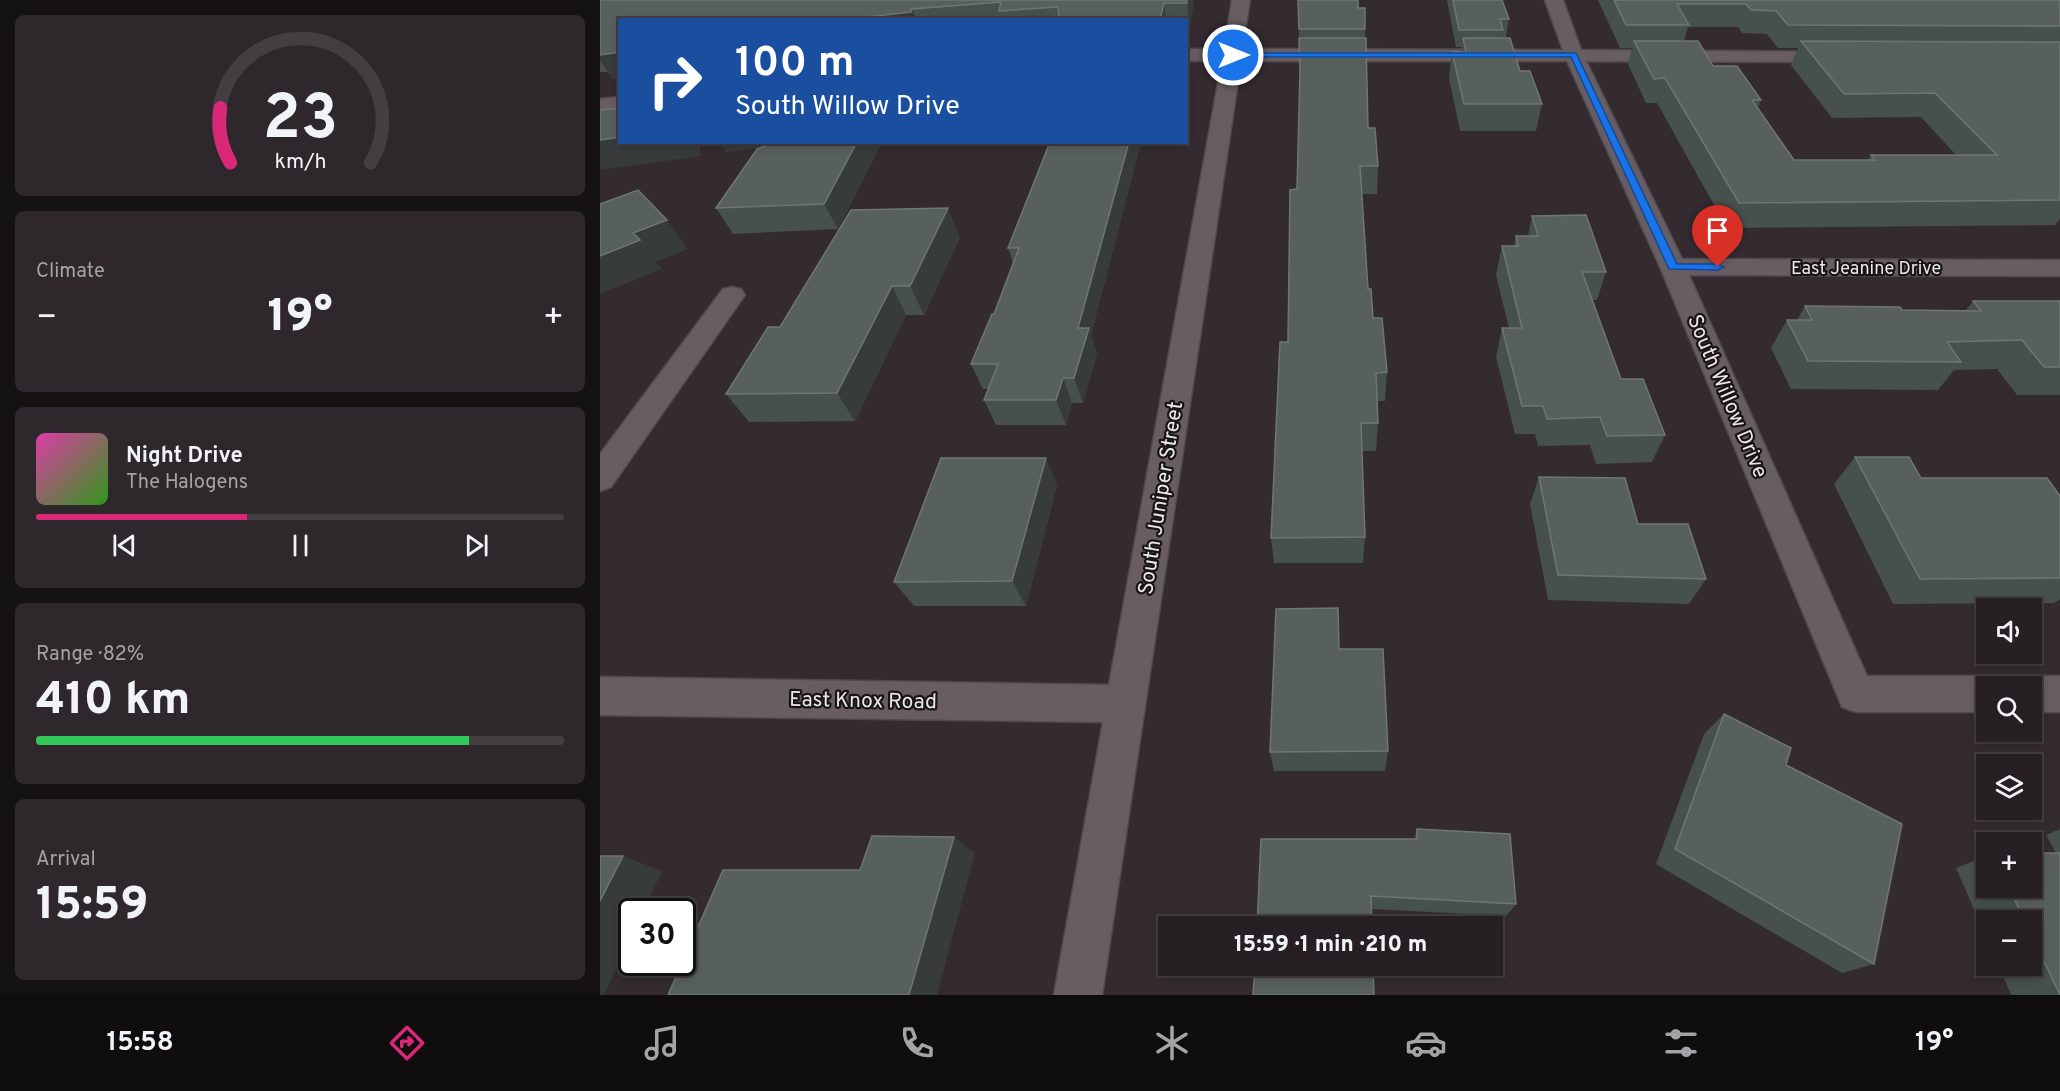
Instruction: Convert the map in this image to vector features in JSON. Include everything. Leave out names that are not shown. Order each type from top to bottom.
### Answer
[{"type":"street","name":"South Juniper Street","points":[[1078,995],[1241,0]]},
{"type":"street","name":"South Willow Drive","points":[[1554,0],[1574,55],[1673,267],[1856,694],[1976,694]]},
{"type":"street","points":[[1188,55],[1858,56]]},
{"type":"street","points":[[600,105],[618,103]]},
{"type":"street","name":"East Jeanine Drive","points":[[1673,267],[2060,268]]},
{"type":"street","points":[[600,478],[732,295]]},
{"type":"street","points":[[2042,694],[2060,694]]},
{"type":"street","name":"East Knox Road","points":[[600,696],[1126,704]]},
{"type":"building","points":[[600,0],[1187,0],[1187,3],[1164,3],[1160,18],[1059,18],[1058,7],[999,11],[1001,2],[912,9],[911,12],[858,18],[618,18],[618,52],[600,55]]},
{"type":"building","points":[[1298,0],[1358,0],[1358,8],[1365,8],[1365,29],[1299,29]]},
{"type":"building","points":[[1453,0],[1502,0],[1509,19],[1500,19],[1503,30],[1459,30]]},
{"type":"building","points":[[1614,0],[2060,0],[2060,26],[1788,25],[1776,11],[1751,10],[1746,4],[1677,4],[1689,25],[1626,25]]},
{"type":"building","points":[[1299,38],[1366,38],[1368,128],[1375,128],[1378,166],[1360,166],[1368,289],[1371,289],[1373,318],[1382,318],[1387,372],[1376,373],[1378,423],[1361,423],[1365,537],[1271,538],[1280,342],[1288,342],[1290,190],[1297,189]]},
{"type":"building","points":[[1463,38],[1510,38],[1520,71],[1530,71],[1542,104],[1464,104],[1452,52],[1466,52]]},
{"type":"building","points":[[1634,41],[1698,41],[1713,66],[1737,66],[1761,100],[1752,100],[1794,160],[1875,160],[1871,155],[1997,155],[1935,93],[1844,94],[1801,41],[2060,42],[2060,200],[1739,203],[1665,78],[1654,79]]},
{"type":"building","points":[[618,108],[618,137],[600,140],[600,110]]},
{"type":"building","points":[[770,144],[856,144],[824,204],[716,208],[757,149]]},
{"type":"building","points":[[1049,144],[1128,144],[1078,328],[1089,328],[1074,378],[1063,378],[1056,400],[984,400],[998,364],[971,364],[992,314],[994,314],[1019,248],[1008,248]]},
{"type":"building","points":[[638,190],[667,220],[633,233],[640,240],[600,256],[600,204]]},
{"type":"building","points":[[948,208],[910,286],[892,286],[837,393],[726,394],[768,327],[780,327],[851,210]]},
{"type":"building","points":[[1586,215],[1606,272],[1582,272],[1621,379],[1643,379],[1665,435],[1607,436],[1600,417],[1547,419],[1543,406],[1522,406],[1502,328],[1522,328],[1502,246],[1518,246],[1516,236],[1538,236],[1532,216]]},
{"type":"building","points":[[1973,301],[2060,301],[2060,367],[2044,367],[2022,340],[1947,342],[1961,362],[1808,361],[1787,320],[1812,320],[1805,306],[1981,311]]},
{"type":"building","points":[[1855,457],[1909,457],[1921,478],[2047,478],[2060,496],[2060,578],[1920,579]]},
{"type":"building","points":[[941,458],[1046,458],[1012,581],[894,582]]},
{"type":"building","points":[[1539,477],[1625,478],[1638,524],[1688,524],[1706,579],[1558,575]]},
{"type":"building","points":[[1338,608],[1339,649],[1383,649],[1388,751],[1270,752],[1276,609]]},
{"type":"building","points":[[1724,714],[1791,748],[1786,765],[1902,824],[1874,964],[1675,849]]},
{"type":"building","points":[[1417,829],[1510,834],[1516,904],[1371,896],[1372,916],[1258,916],[1261,839],[1417,839]]},
{"type":"building","points":[[872,836],[954,837],[909,995],[668,995],[676,976],[696,976],[696,931],[723,870],[860,870]]},
{"type":"building","points":[[2042,853],[2060,853],[2060,995],[2042,957],[2042,910],[2020,910],[2014,898],[2042,898]]},
{"type":"building","points":[[600,856],[623,856],[600,901]]},
{"type":"building","points":[[1254,976],[1373,976],[1374,995],[1253,995]]},
{"type":"route","points":[[1233,55],[1574,55],[1673,267],[1718,267]]}]
